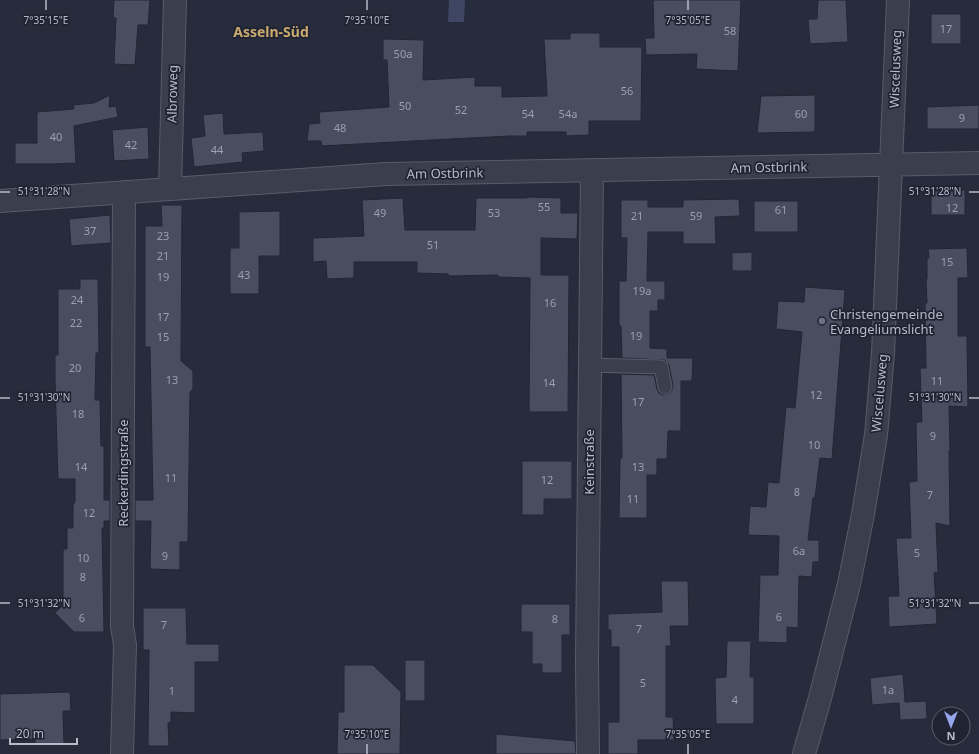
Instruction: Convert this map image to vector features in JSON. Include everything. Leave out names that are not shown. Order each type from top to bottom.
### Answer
[{"type":"street","name":"Albroweg","points":[[170,189],[175,0]]},
{"type":"street","name":"Wiscelusweg","points":[[804,754],[849,584],[863,514],[876,435],[883,353],[898,0]]},
{"type":"street","name":"Am Ostbrink","points":[[0,201],[386,174],[979,163]]},
{"type":"street","name":"Keinstraße","points":[[588,754],[587,661],[592,170]]},
{"type":"street","name":"Reckerdingstraße","points":[[122,754],[125,645],[122,626],[124,192]]},
{"type":"lane","points":[[590,365],[661,367],[665,387]]},
{"type":"water","points":[[449,0],[465,0],[464,22],[448,22]]},
{"type":"building","points":[[114,0],[150,0],[148,25],[138,25],[135,65],[114,64],[116,18],[113,17]]},
{"type":"building","points":[[653,0],[741,0],[738,71],[696,69],[697,54],[646,55],[645,38],[654,38]]},
{"type":"building","points":[[818,0],[846,0],[848,42],[810,44],[808,19],[817,19]]},
{"type":"building","points":[[931,14],[961,14],[961,44],[931,44]]},
{"type":"building","points":[[570,33],[600,33],[600,47],[642,47],[641,121],[589,121],[589,135],[566,136],[566,132],[527,132],[527,136],[322,146],[321,141],[307,141],[309,124],[320,123],[319,112],[389,107],[387,60],[383,60],[383,39],[424,40],[423,80],[475,77],[475,86],[502,86],[502,97],[547,96],[544,39],[570,39]]},
{"type":"building","points":[[110,95],[109,107],[116,106],[118,117],[74,126],[76,163],[15,164],[15,143],[37,143],[37,112],[74,109],[73,105],[94,103]]},
{"type":"building","points":[[815,95],[815,132],[757,133],[761,96]]},
{"type":"building","points":[[979,105],[979,129],[927,129],[927,107]]},
{"type":"building","points":[[223,113],[224,134],[263,132],[264,151],[242,153],[243,162],[194,167],[191,138],[205,136],[203,115]]},
{"type":"building","points":[[148,127],[149,159],[114,161],[112,130]]},
{"type":"building","points":[[931,190],[965,190],[965,215],[931,215]]},
{"type":"building","points":[[403,198],[405,230],[475,230],[476,198],[561,198],[561,213],[578,213],[577,239],[541,238],[541,275],[569,275],[568,412],[529,412],[530,278],[498,277],[498,275],[449,276],[448,274],[417,273],[417,262],[354,262],[354,278],[327,279],[326,261],[313,262],[313,238],[364,236],[362,200]]},
{"type":"building","points":[[739,199],[740,216],[715,217],[716,244],[683,244],[683,232],[648,232],[647,281],[665,281],[665,300],[658,300],[658,311],[650,311],[650,348],[667,349],[667,358],[693,358],[692,381],[681,381],[681,431],[668,431],[667,459],[657,459],[657,475],[647,475],[647,518],[619,518],[620,458],[622,458],[621,374],[654,375],[657,389],[659,393],[663,395],[670,393],[673,386],[669,365],[665,360],[622,358],[621,326],[619,326],[619,281],[626,281],[627,238],[621,238],[621,200],[648,200],[648,207],[683,207],[683,200]]},
{"type":"building","points":[[754,201],[798,201],[798,232],[754,232]]},
{"type":"building","points":[[161,205],[182,205],[181,361],[193,371],[193,389],[190,392],[188,542],[180,542],[180,570],[150,569],[151,521],[135,521],[135,500],[153,500],[150,347],[145,347],[145,226],[162,226]]},
{"type":"building","points":[[280,211],[280,256],[259,256],[259,294],[230,294],[230,248],[239,248],[239,212]]},
{"type":"building","points":[[110,215],[111,243],[71,246],[69,219]]},
{"type":"building","points":[[967,248],[968,278],[958,278],[958,336],[967,336],[968,407],[949,406],[950,526],[936,523],[938,572],[934,573],[937,624],[889,627],[888,596],[899,596],[896,538],[911,538],[909,482],[917,481],[916,422],[922,422],[920,368],[926,368],[925,303],[927,303],[926,279],[927,258],[929,258],[928,249]]},
{"type":"building","points":[[752,252],[752,271],[732,271],[732,253]]},
{"type":"building","points":[[80,279],[98,279],[99,353],[96,353],[95,400],[100,400],[101,446],[104,446],[104,500],[110,500],[110,521],[104,521],[104,528],[102,528],[104,632],[74,632],[55,613],[63,605],[63,549],[67,549],[67,528],[73,528],[73,505],[75,502],[75,479],[58,479],[55,355],[58,355],[58,289],[80,289]]},
{"type":"building","points":[[805,287],[845,290],[832,459],[820,458],[808,540],[819,540],[819,562],[813,562],[812,577],[799,576],[798,628],[787,627],[787,643],[758,642],[760,575],[778,575],[779,536],[748,535],[750,506],[766,507],[768,482],[779,483],[786,407],[795,408],[802,332],[776,329],[778,301],[804,302]]},
{"type":"building","points":[[522,461],[572,461],[572,499],[544,499],[544,515],[522,515]]},
{"type":"building","points":[[661,581],[688,581],[689,626],[670,626],[671,646],[666,646],[666,717],[673,717],[674,740],[638,740],[638,754],[608,754],[608,722],[619,722],[619,647],[611,647],[611,630],[608,630],[608,614],[662,612]]},
{"type":"building","points":[[521,604],[570,604],[570,635],[562,635],[562,673],[542,673],[542,664],[532,664],[532,632],[521,632]]},
{"type":"building","points":[[143,608],[186,608],[187,644],[219,644],[219,662],[195,662],[195,713],[171,712],[171,722],[168,723],[169,746],[148,746],[149,650],[143,650]]},
{"type":"building","points":[[727,641],[751,641],[750,677],[754,677],[754,724],[716,724],[715,678],[726,677]]},
{"type":"building","points":[[405,660],[425,660],[425,701],[405,701]]},
{"type":"building","points":[[344,665],[373,665],[401,692],[400,754],[337,754],[338,712],[344,712]]},
{"type":"building","points":[[903,674],[905,702],[926,701],[927,719],[900,720],[899,703],[872,705],[870,678]]},
{"type":"building","points":[[70,692],[71,711],[63,711],[64,745],[35,745],[35,739],[0,740],[0,694]]},
{"type":"building","points":[[496,734],[575,741],[576,754],[496,754]]},
{"type":"place","name":"Christengemeinde Evangeliumslicht","points":[[822,321]]},
{"type":"district","name":"Asseln-Süd","points":[[271,32]]}]
